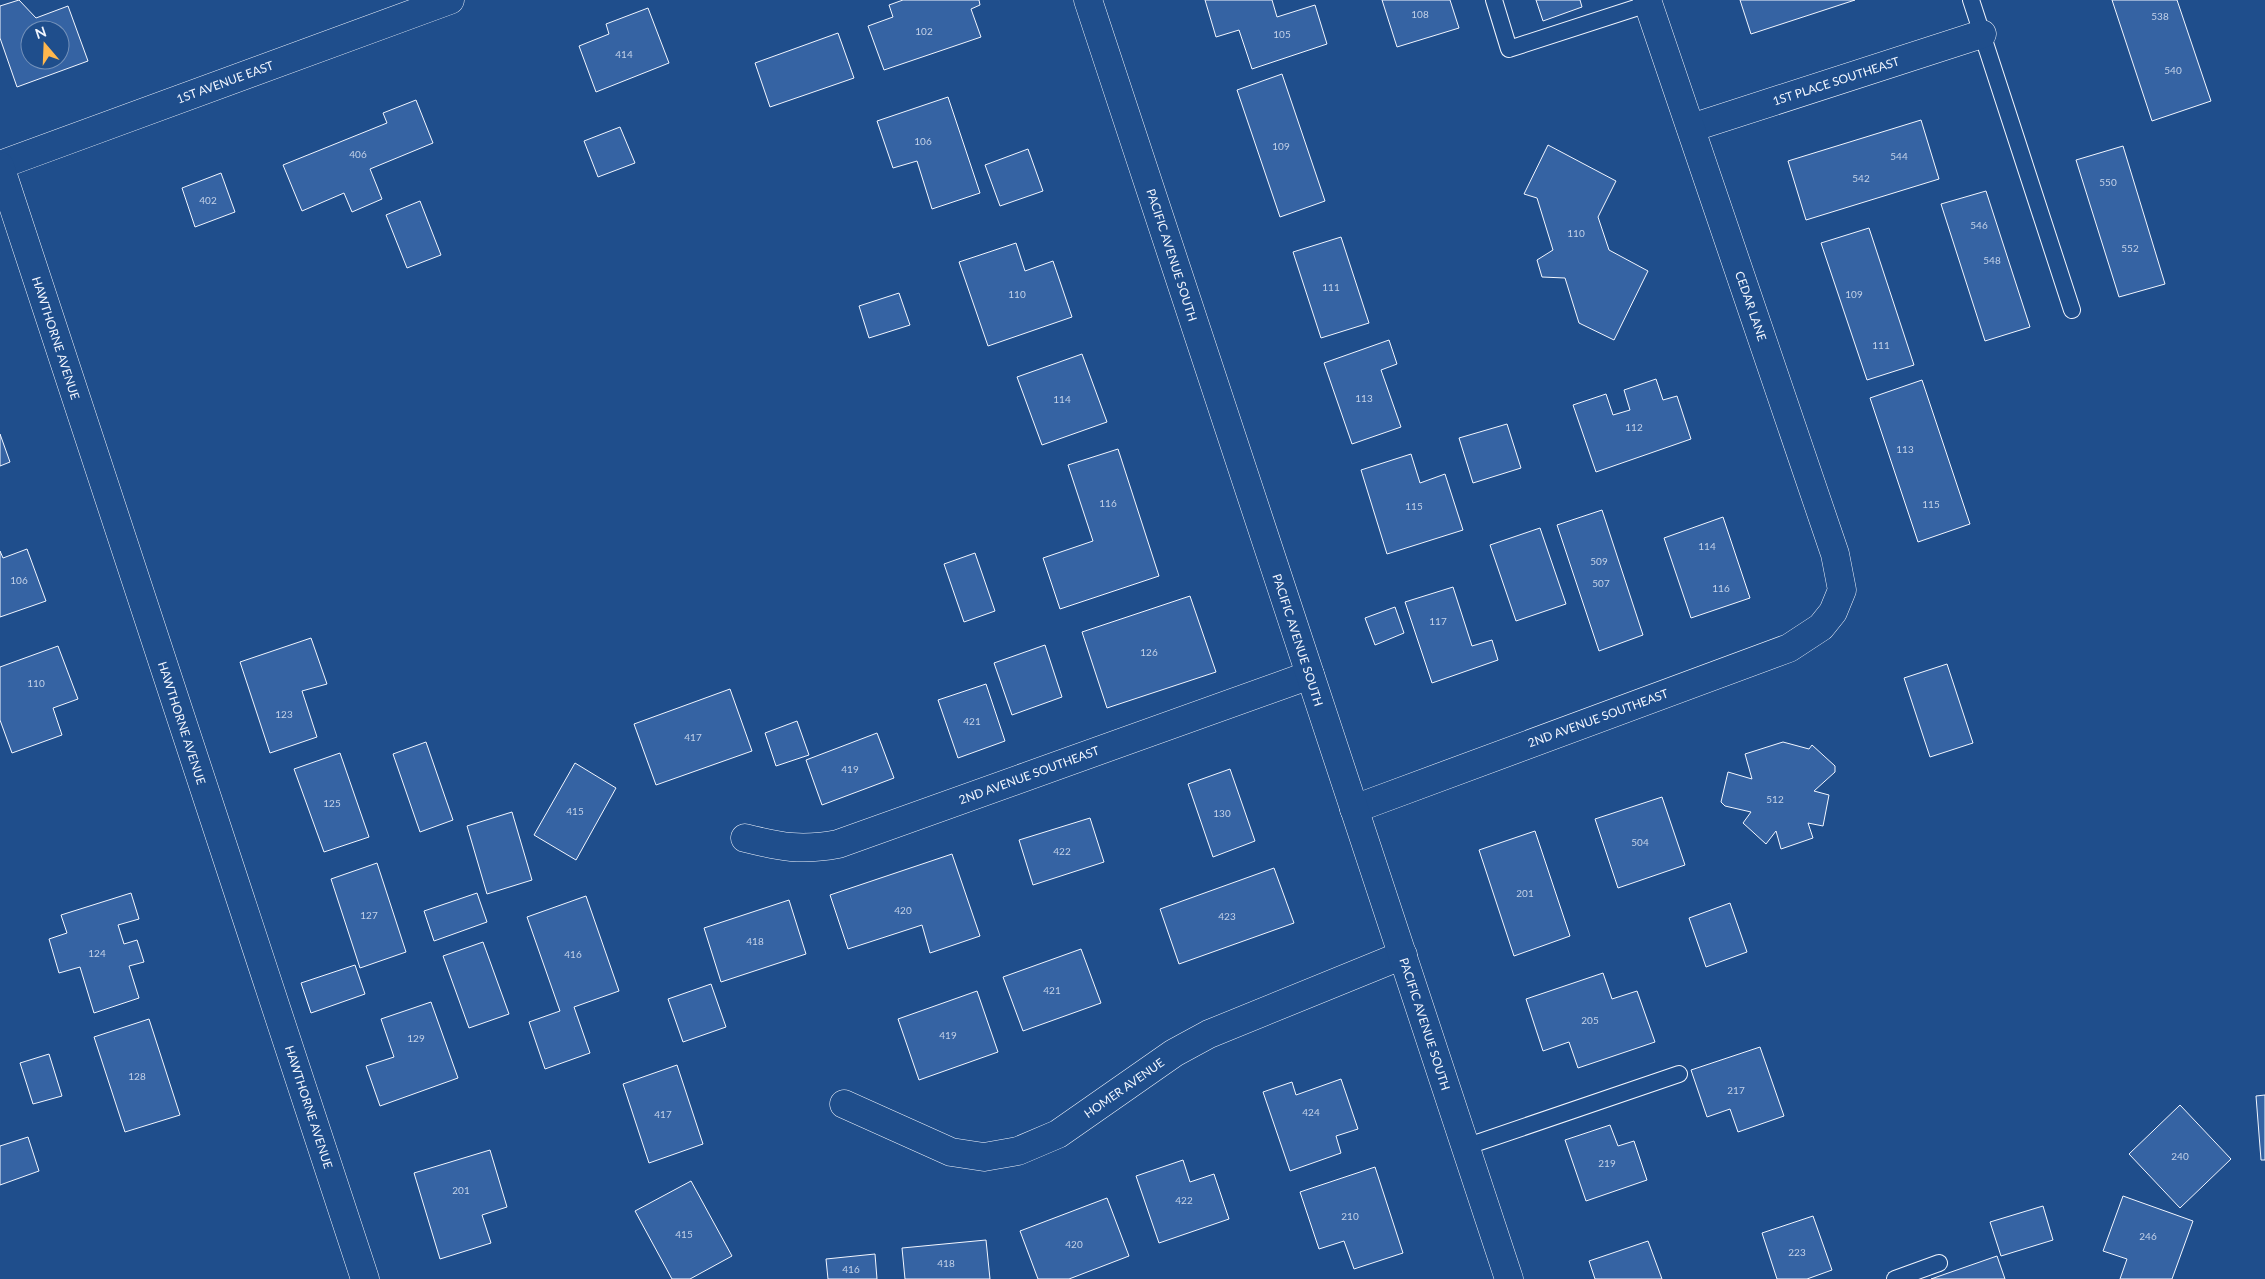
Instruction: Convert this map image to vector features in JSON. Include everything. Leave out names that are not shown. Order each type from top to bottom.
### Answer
[{"type":"street","name":"1ST AVENUE EAST","points":[[0,165],[450,0]]},
{"type":"street","name":"PACIFIC AVENUE SOUTH","points":[[1088,0],[1509,1279]]},
{"type":"street","name":"CEDAR LANE","points":[[1648,2],[1835,554],[1842,590],[1832,612]]},
{"type":"street","name":"1ST PLACE SOUTHEAST","points":[[1691,128],[1982,34]]},
{"type":"street","name":"HAWTHORNE AVENUE","points":[[0,165],[365,1279]]},
{"type":"street","name":"2ND AVENUE SOUTHEAST","points":[[1354,809],[1789,648],[1820,627],[1832,612]]},
{"type":"street","name":"2ND AVENUE SOUTHEAST","points":[[745,838],[781,847],[813,849],[838,844],[1310,675]]},
{"type":"street","name":"HOMER AVENUE","points":[[844,1104],[951,1152],[984,1157],[1018,1151],[1058,1134],[1174,1053],[1209,1034],[1403,956]]},
{"type":"lane","points":[[1494,0],[1509,48],[1648,2]]},
{"type":"lane","points":[[1971,0],[2072,310]]},
{"type":"lane","points":[[1465,1147],[1680,1074]]},
{"type":"lane","points":[[1895,1279],[1939,1263]]},
{"type":"building","points":[[19,0],[36,18],[68,6],[88,61],[70,68],[70,20],[20,20],[20,70],[63,70],[17,87],[0,38],[0,6]]},
{"type":"building","points":[[903,0],[979,0],[980,5],[971,9],[981,37],[884,70],[868,26],[893,17],[889,5]]},
{"type":"building","points":[[1205,0],[1272,0],[1277,17],[1315,5],[1327,44],[1252,69],[1239,30],[1216,37]]},
{"type":"building","points":[[1382,0],[1450,0],[1459,28],[1397,47]]},
{"type":"building","points":[[1536,0],[1580,0],[1582,7],[1543,21]]},
{"type":"building","points":[[1740,0],[1855,0],[1751,34]]},
{"type":"building","points":[[2112,0],[2177,0],[2211,101],[2152,121]]},
{"type":"building","points":[[648,8],[669,63],[596,92],[579,46],[609,34],[606,24]]},
{"type":"building","points":[[838,33],[854,78],[770,107],[755,63]]},
{"type":"building","points":[[1282,74],[1325,201],[1280,217],[1237,90]]},
{"type":"building","points":[[948,97],[980,193],[932,209],[917,161],[893,168],[877,121]]},
{"type":"building","points":[[416,100],[433,143],[370,169],[382,199],[352,212],[344,193],[302,211],[283,165],[387,123],[383,113]]},
{"type":"building","points":[[1921,120],[1939,179],[1806,220],[1788,161]]},
{"type":"building","points":[[620,127],[635,163],[598,177],[584,141]]},
{"type":"building","points":[[1548,145],[1616,181],[1598,217],[1609,250],[1648,271],[1614,340],[1579,323],[1565,278],[1542,277],[1537,260],[1553,250],[1537,198],[1524,194]]},
{"type":"building","points":[[2123,146],[2165,284],[2119,297],[2076,160]]},
{"type":"building","points":[[1028,149],[1043,191],[1000,206],[985,165]]},
{"type":"building","points":[[221,173],[235,212],[195,227],[182,188]]},
{"type":"building","points":[[1986,191],[2030,327],[1985,341],[1941,204]]},
{"type":"building","points":[[420,201],[441,255],[407,268],[386,215]]},
{"type":"building","points":[[1869,228],[1914,365],[1867,380],[1821,243]]},
{"type":"building","points":[[1341,237],[1369,323],[1321,338],[1293,252]]},
{"type":"building","points":[[1016,243],[1025,271],[1053,261],[1072,317],[988,346],[959,262]]},
{"type":"building","points":[[899,293],[910,325],[869,338],[859,306]]},
{"type":"building","points":[[1389,340],[1397,364],[1381,370],[1401,427],[1352,444],[1324,363]]},
{"type":"building","points":[[1082,354],[1107,422],[1042,445],[1017,377]]},
{"type":"building","points":[[1656,379],[1663,400],[1677,396],[1691,439],[1596,472],[1573,405],[1606,394],[1613,415],[1630,410],[1624,390]]},
{"type":"building","points":[[1922,380],[1970,524],[1918,542],[1870,398]]},
{"type":"building","points":[[1507,424],[1521,468],[1473,483],[1459,438]]},
{"type":"building","points":[[0,434],[10,462],[0,466]]},
{"type":"building","points":[[1118,449],[1159,576],[1060,609],[1043,558],[1093,541],[1068,465]]},
{"type":"building","points":[[1411,454],[1420,483],[1445,474],[1463,530],[1387,554],[1361,470]]},
{"type":"building","points":[[1602,510],[1643,635],[1599,651],[1557,525]]},
{"type":"building","points":[[1723,517],[1750,598],[1691,618],[1664,538]]},
{"type":"building","points":[[1540,528],[1566,604],[1516,621],[1490,545]]},
{"type":"building","points":[[27,549],[46,601],[0,617],[0,551],[3,558]]},
{"type":"building","points":[[975,553],[995,611],[964,622],[944,564]]},
{"type":"building","points":[[1453,587],[1472,646],[1492,640],[1498,660],[1432,683],[1405,602]]},
{"type":"building","points":[[1190,596],[1216,672],[1107,708],[1082,632]]},
{"type":"building","points":[[1395,607],[1404,633],[1375,645],[1365,618]]},
{"type":"building","points":[[311,638],[327,684],[302,691],[317,737],[270,753],[240,662]]},
{"type":"building","points":[[1045,645],[1062,697],[1012,715],[994,663]]},
{"type":"building","points":[[58,646],[78,699],[53,708],[62,735],[12,753],[0,720],[0,667]]},
{"type":"building","points":[[1947,664],[1973,743],[1930,757],[1904,678]]},
{"type":"building","points":[[986,684],[1005,741],[958,758],[938,700]]},
{"type":"building","points":[[730,689],[752,751],[656,785],[634,724]]},
{"type":"building","points":[[797,721],[809,755],[776,766],[765,733]]},
{"type":"building","points":[[877,733],[894,778],[822,805],[806,760]]},
{"type":"building","points":[[426,742],[453,820],[420,832],[393,754]]},
{"type":"building","points":[[1783,742],[1809,749],[1812,745],[1835,766],[1835,772],[1814,791],[1829,795],[1823,826],[1808,823],[1813,838],[1781,849],[1776,831],[1766,844],[1743,823],[1751,812],[1725,806],[1721,802],[1728,772],[1752,779],[1745,754]]},
{"type":"building","points":[[340,753],[369,837],[324,852],[294,769]]},
{"type":"building","points":[[575,763],[616,788],[576,860],[534,835]]},
{"type":"building","points":[[1230,769],[1255,841],[1213,857],[1188,784]]},
{"type":"building","points":[[1662,797],[1685,865],[1618,888],[1595,819]]},
{"type":"building","points":[[512,812],[532,880],[487,894],[467,826]]},
{"type":"building","points":[[1090,818],[1104,862],[1033,885],[1019,840]]},
{"type":"building","points":[[1535,831],[1570,936],[1514,956],[1479,850]]},
{"type":"building","points":[[952,854],[980,936],[930,953],[922,925],[848,949],[830,895]]},
{"type":"building","points":[[377,863],[406,952],[360,968],[331,879]]},
{"type":"building","points":[[1274,868],[1294,923],[1179,964],[1160,909]]},
{"type":"building","points":[[131,893],[139,919],[118,925],[124,944],[137,940],[144,962],[129,966],[139,998],[94,1013],[80,967],[59,973],[49,939],[67,933],[61,915]]},
{"type":"building","points":[[477,893],[487,922],[434,941],[424,911]]},
{"type":"building","points":[[586,896],[619,991],[574,1007],[590,1053],[545,1069],[529,1022],[560,1011],[527,917]]},
{"type":"building","points":[[789,900],[806,954],[721,982],[704,928]]},
{"type":"building","points":[[1730,903],[1747,952],[1706,967],[1689,918]]},
{"type":"building","points":[[483,942],[509,1014],[469,1028],[443,956]]},
{"type":"building","points":[[1081,949],[1101,1003],[1023,1031],[1003,977]]},
{"type":"building","points":[[355,965],[365,994],[311,1013],[301,983]]},
{"type":"building","points":[[1603,973],[1612,999],[1637,991],[1655,1042],[1578,1068],[1569,1042],[1543,1051],[1526,999]]},
{"type":"building","points":[[711,984],[726,1027],[683,1042],[668,999]]},
{"type":"building","points":[[977,991],[998,1052],[919,1080],[898,1019]]},
{"type":"building","points":[[431,1002],[458,1078],[380,1106],[366,1066],[394,1057],[381,1019]]},
{"type":"building","points":[[149,1019],[180,1115],[125,1132],[94,1037]]},
{"type":"building","points":[[1760,1047],[1784,1116],[1738,1132],[1730,1109],[1707,1117],[1691,1070]]},
{"type":"building","points":[[49,1054],[62,1096],[33,1104],[20,1063]]},
{"type":"building","points":[[677,1065],[703,1144],[649,1163],[623,1084]]},
{"type":"building","points":[[1341,1079],[1358,1129],[1336,1136],[1341,1153],[1290,1171],[1263,1092],[1292,1082],[1296,1095]]},
{"type":"building","points":[[2265,1095],[2265,1160],[2261,1160],[2256,1096]]},
{"type":"building","points":[[2180,1105],[2231,1159],[2180,1208],[2129,1154]]},
{"type":"building","points":[[1610,1125],[1618,1146],[1634,1141],[1647,1180],[1586,1201],[1565,1140]]},
{"type":"building","points":[[28,1137],[39,1171],[0,1185],[0,1146]]},
{"type":"building","points":[[490,1150],[507,1207],[482,1215],[491,1243],[440,1259],[414,1173]]},
{"type":"building","points":[[1183,1160],[1190,1182],[1214,1174],[1229,1219],[1159,1243],[1136,1176]]},
{"type":"building","points":[[1375,1167],[1403,1253],[1354,1269],[1344,1241],[1319,1249],[1300,1192]]},
{"type":"building","points":[[691,1181],[732,1256],[690,1279],[672,1279],[635,1211]]},
{"type":"building","points":[[2123,1196],[2193,1221],[2172,1279],[2120,1279],[2127,1259],[2103,1251]]},
{"type":"building","points":[[1107,1198],[1129,1256],[1069,1279],[1038,1279],[1020,1231]]},
{"type":"building","points":[[2043,1206],[2053,1240],[2001,1256],[1990,1222]]},
{"type":"building","points":[[1813,1216],[1832,1270],[1807,1279],[1777,1279],[1762,1233]]},
{"type":"building","points":[[986,1240],[990,1279],[905,1279],[902,1248]]},
{"type":"building","points":[[1648,1241],[1662,1279],[1595,1279],[1589,1261]]},
{"type":"building","points":[[875,1254],[877,1279],[828,1279],[826,1259]]},
{"type":"building","points":[[1997,1256],[2005,1279],[1931,1279]]}]
